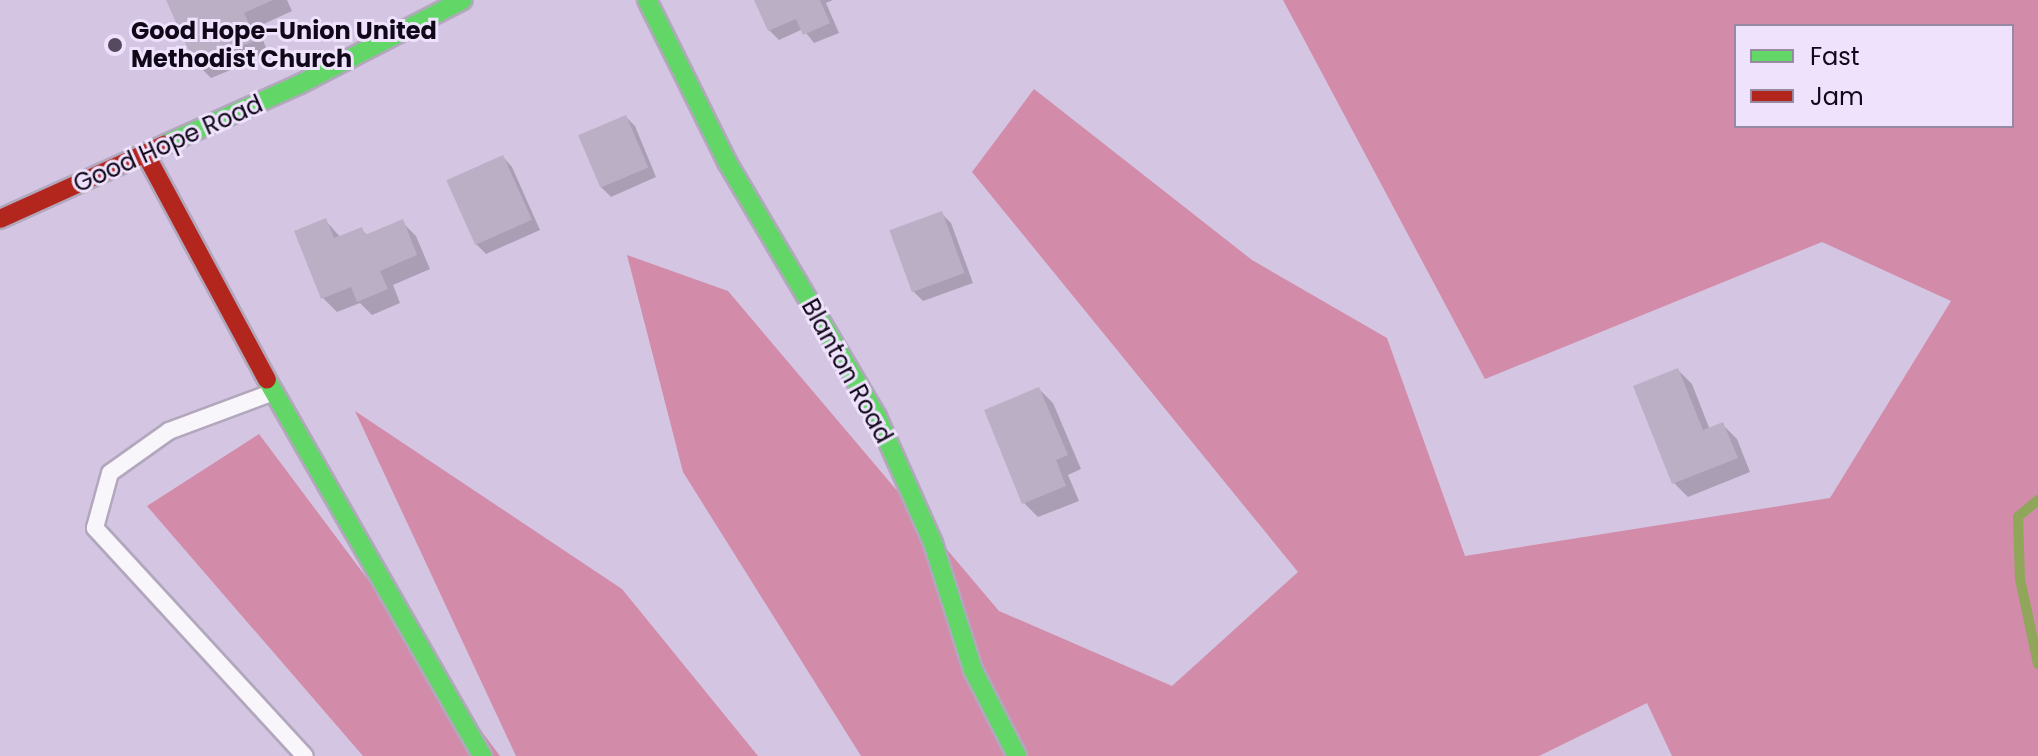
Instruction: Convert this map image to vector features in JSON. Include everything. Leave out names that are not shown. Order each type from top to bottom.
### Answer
[{"type":"street","name":"Good Hope Road","points":[[0,219],[300,84],[463,0]]},
{"type":"street","name":"Blanton Road","points":[[647,0],[727,162],[877,417],[933,543],[973,670],[1017,756]]},
{"type":"street","points":[[146,155],[273,392],[482,756]]},
{"type":"lane","points":[[273,392],[169,431],[110,473],[95,528],[305,756]]},
{"type":"shaded area","points":[[1283,0],[2038,0],[2038,756],[1672,756],[1647,703],[1539,756],[861,756],[683,472],[627,255],[728,291],[999,611],[1172,686],[1298,572],[972,172],[1034,89],[1252,260],[1387,338],[1465,556],[1830,498],[1951,301],[1822,242],[1485,379]]},
{"type":"shaded area","points":[[355,411],[622,589],[758,756],[516,756]]},
{"type":"shaded area","points":[[259,434],[500,756],[363,756],[147,506]]},
{"type":"building","points":[[166,0],[273,0],[244,13],[257,40],[195,65]]},
{"type":"building","points":[[754,0],[820,0],[830,23],[803,35],[796,19],[768,31]]},
{"type":"building","points":[[626,115],[648,167],[600,188],[578,135]]},
{"type":"building","points":[[503,155],[532,220],[475,245],[446,180]]},
{"type":"building","points":[[942,211],[965,273],[912,292],[889,230]]},
{"type":"building","points":[[326,218],[334,238],[362,227],[365,235],[403,219],[417,255],[380,271],[388,289],[357,302],[351,287],[321,299],[294,231]]},
{"type":"building","points":[[1678,368],[1703,430],[1723,422],[1738,458],[1672,484],[1633,386]]},
{"type":"building","points":[[1039,387],[1068,455],[1056,460],[1066,486],[1022,504],[984,410]]},
{"type":"waterway","points":[[2038,500],[2018,517],[2020,579],[2038,664]]},
{"type":"traffic: fast","points":[[166,144],[300,84],[463,0]]},
{"type":"traffic: fast","points":[[647,0],[727,162],[877,417],[933,543],[973,670],[1017,756]]},
{"type":"traffic: fast","points":[[267,380],[482,756]]},
{"type":"traffic: jam","points":[[0,219],[166,144]]},
{"type":"traffic: jam","points":[[146,155],[267,380]]},
{"type":"place","name":"Good Hope-Union United Methodist Church","points":[[115,45]]}]
